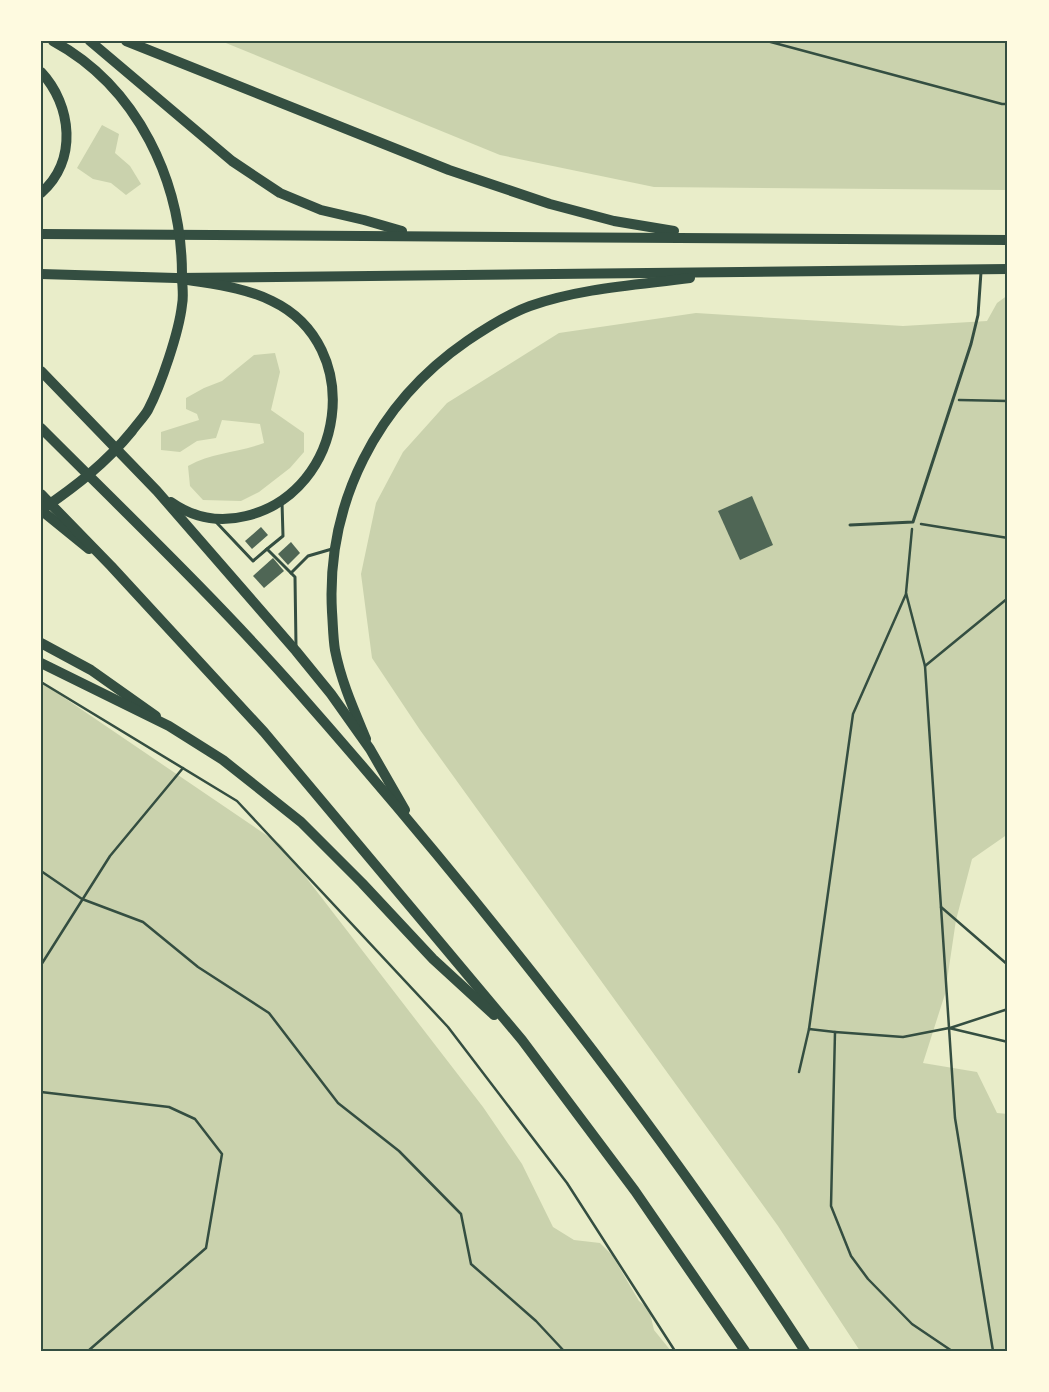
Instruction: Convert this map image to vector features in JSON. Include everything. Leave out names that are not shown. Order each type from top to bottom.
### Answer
[{"type":"main road","points":[[53,41],[80,59],[106,81],[132,112],[153,146],[172,194],[182,244],[182,306],[166,364],[148,411],[114,453],[74,489],[41,510],[111,566]]},
{"type":"main road","points":[[90,41],[232,161],[280,193],[321,210],[364,220],[414,235]]},
{"type":"main road","points":[[126,41],[449,170],[550,204],[614,221],[705,237]]},
{"type":"main road","points":[[41,72],[60,98],[68,131],[66,152],[58,172],[41,193]]},
{"type":"main road","points":[[41,234],[1008,240]]},
{"type":"main road","points":[[41,274],[176,278],[1008,269]]},
{"type":"main road","points":[[370,750],[349,699],[335,649],[332,598],[333,549],[343,507],[359,467],[380,428],[414,384],[447,355],[487,327],[529,306],[572,294],[736,272]]},
{"type":"main road","points":[[157,491],[181,508],[197,516],[232,519],[261,512],[282,500],[308,478],[322,453],[332,420],[332,387],[329,363],[316,340],[295,316],[273,301],[244,290],[176,278]]},
{"type":"main road","points":[[41,371],[157,491],[296,651],[331,694],[370,750],[398,799],[432,850]]},
{"type":"main road","points":[[41,428],[133,518],[296,691],[432,850],[562,1009],[676,1162],[805,1351]]},
{"type":"main road","points":[[41,494],[111,566],[264,732],[522,1040],[636,1191],[745,1351]]},
{"type":"main road","points":[[41,643],[91,670],[169,726],[223,760],[301,822],[362,883],[433,959],[522,1040]]},
{"type":"main road","points":[[41,663],[169,726]]},
{"type":"lane","points":[[850,525],[912,522],[978,316],[981,269]]},
{"type":"lane","points":[[214,518],[253,561],[283,536],[282,500]]},
{"type":"lane","points":[[267,549],[295,577],[296,651]]},
{"type":"lane","points":[[291,573],[308,556],[333,549]]},
{"type":"path","points":[[767,41],[918,83],[1008,104]]},
{"type":"path","points":[[952,400],[1008,401]]},
{"type":"path","points":[[799,1072],[809,1028],[853,714],[906,592],[912,522],[1008,538]]},
{"type":"path","points":[[906,592],[925,666],[956,1118],[993,1351]]},
{"type":"path","points":[[925,666],[1008,598]]},
{"type":"path","points":[[41,682],[237,800],[448,1027],[567,1183],[675,1351]]},
{"type":"path","points":[[41,965],[110,856],[183,768]]},
{"type":"path","points":[[41,871],[82,899],[144,922],[198,967],[269,1012],[338,1103],[399,1151],[461,1214],[471,1264],[536,1321],[564,1351]]},
{"type":"path","points":[[940,906],[1008,965]]},
{"type":"path","points":[[809,1028],[835,1032],[903,1037],[949,1028],[1008,1009]]},
{"type":"path","points":[[949,1028],[1008,1042]]},
{"type":"path","points":[[835,1032],[830,1206],[851,1256],[868,1279],[912,1324],[952,1351]]},
{"type":"path","points":[[41,1092],[169,1107],[195,1119],[222,1154],[206,1248],[88,1351]]},
{"type":"green space","points":[[221,41],[1008,41],[1008,190],[654,187],[500,155]]},
{"type":"green space","points":[[102,125],[119,134],[115,153],[130,166],[141,184],[126,195],[111,183],[93,179],[77,168]]},
{"type":"green space","points":[[1008,295],[1008,834],[972,859],[956,920],[945,994],[923,1063],[977,1072],[997,1113],[1008,1114],[1008,1351],[860,1351],[778,1226],[420,730],[372,658],[361,574],[376,503],[403,452],[447,403],[559,333],[696,313],[903,326],[987,321],[997,303]]},
{"type":"green space","points":[[275,353],[280,372],[271,410],[304,433],[304,452],[290,468],[259,492],[241,501],[203,500],[190,486],[188,466],[216,455],[264,443],[260,424],[222,420],[216,438],[197,441],[180,452],[161,450],[161,432],[199,420],[197,414],[186,409],[186,398],[222,381],[254,355]]},
{"type":"green space","points":[[41,682],[281,845],[483,1107],[522,1164],[553,1227],[574,1240],[600,1243],[612,1255],[639,1301],[649,1309],[654,1330],[671,1351],[41,1351]]},
{"type":"building","points":[[752,496],[773,545],[740,560],[718,511]]},
{"type":"building","points":[[261,527],[268,535],[252,549],[245,541]]},
{"type":"building","points":[[291,542],[300,553],[288,565],[278,554]]},
{"type":"building","points":[[273,558],[284,571],[264,588],[253,576]]}]
